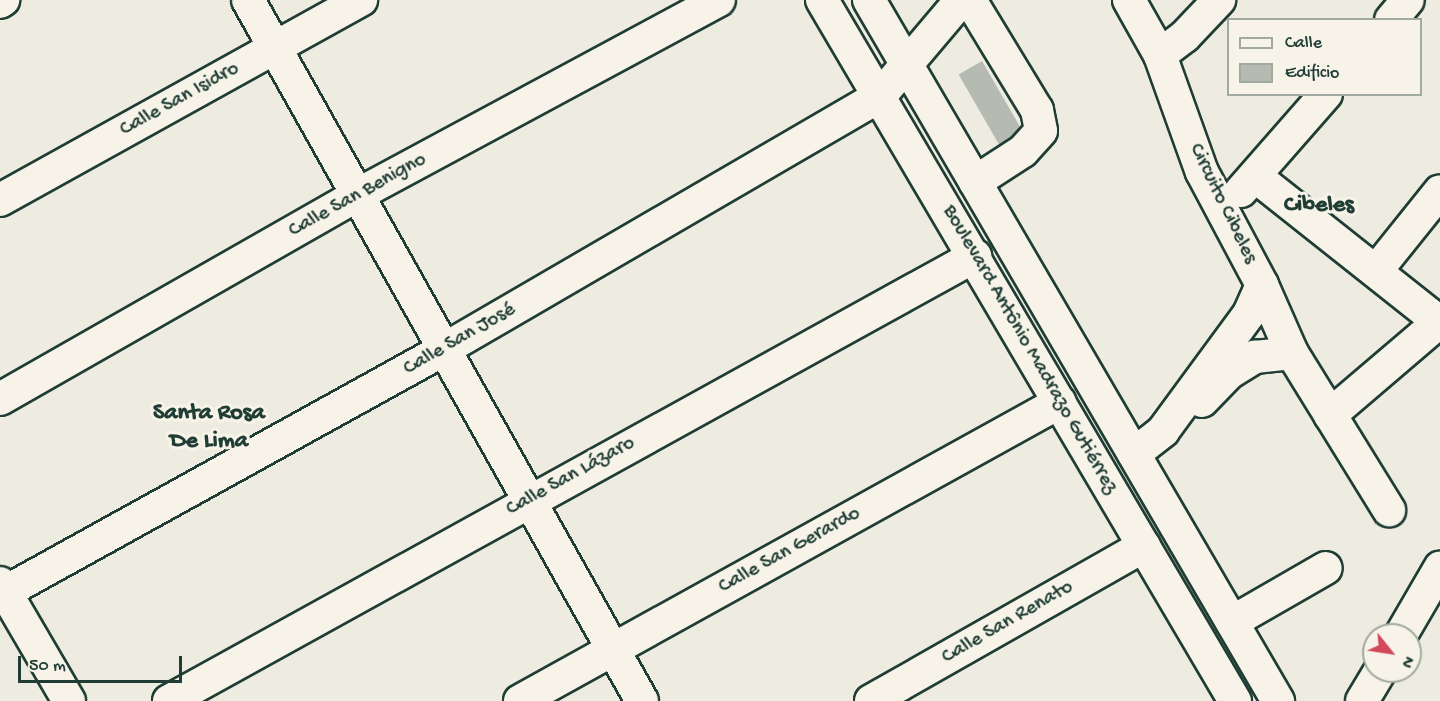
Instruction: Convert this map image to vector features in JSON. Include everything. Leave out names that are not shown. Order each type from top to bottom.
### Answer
[{"type":"street","points":[[248,0],[442,350],[530,499],[642,701]]},
{"type":"street","name":"Calle San Isidro","points":[[0,200],[361,0]]},
{"type":"street","name":"Calle San Benigno","points":[[0,399],[357,195],[719,0]]},
{"type":"street","name":"Boulevard Antônio Madrazo Gutiérrez","points":[[822,0],[975,256],[1235,701]]},
{"type":"street","name":"Boulevard Antônio Madrazo Gutiérrez","points":[[868,0],[1278,701]]},
{"type":"street","name":"Calle San José","points":[[2,590],[442,350],[880,96],[961,0]]},
{"type":"street","points":[[970,0],[1037,110],[1041,131],[1023,151],[975,182]]},
{"type":"street","name":"Circuito Cibeles","points":[[1129,0],[1160,55],[1202,172],[1262,285],[1292,353],[1389,510]]},
{"type":"street","points":[[1160,55],[1185,36],[1219,0]]},
{"type":"street","points":[[1393,18],[1408,0]]},
{"type":"street","points":[[1223,210],[1324,96]]},
{"type":"street","name":"Circuito Cibeles","points":[[1255,176],[1440,322],[1330,415]]},
{"type":"street","points":[[1376,271],[1440,191]]},
{"type":"street","name":"Calle San Lázaro","points":[[169,701],[530,499],[975,256]]},
{"type":"street","name":"Circuito Cibeles","points":[[1142,466],[1163,431],[1249,314],[1262,285]]},
{"type":"street","points":[[1142,466],[1229,373],[1255,357],[1292,353]]},
{"type":"street","name":"Calle San Gerardo","points":[[520,701],[1060,402]]},
{"type":"street","name":"Calle San Renato","points":[[871,701],[1144,546]]},
{"type":"street","points":[[1232,622],[1326,568]]},
{"type":"street","points":[[1408,623],[1439,573]]},
{"type":"street","points":[[2,590],[69,701]]},
{"type":"street","points":[[1362,701],[1373,683]]},
{"type":"building","points":[[982,61],[1022,131],[999,145],[959,74]]},
{"type":"district","name":"Cibeles","points":[[1319,206]]},
{"type":"district","name":"Santa Rosa De Lima","points":[[209,428]]}]
